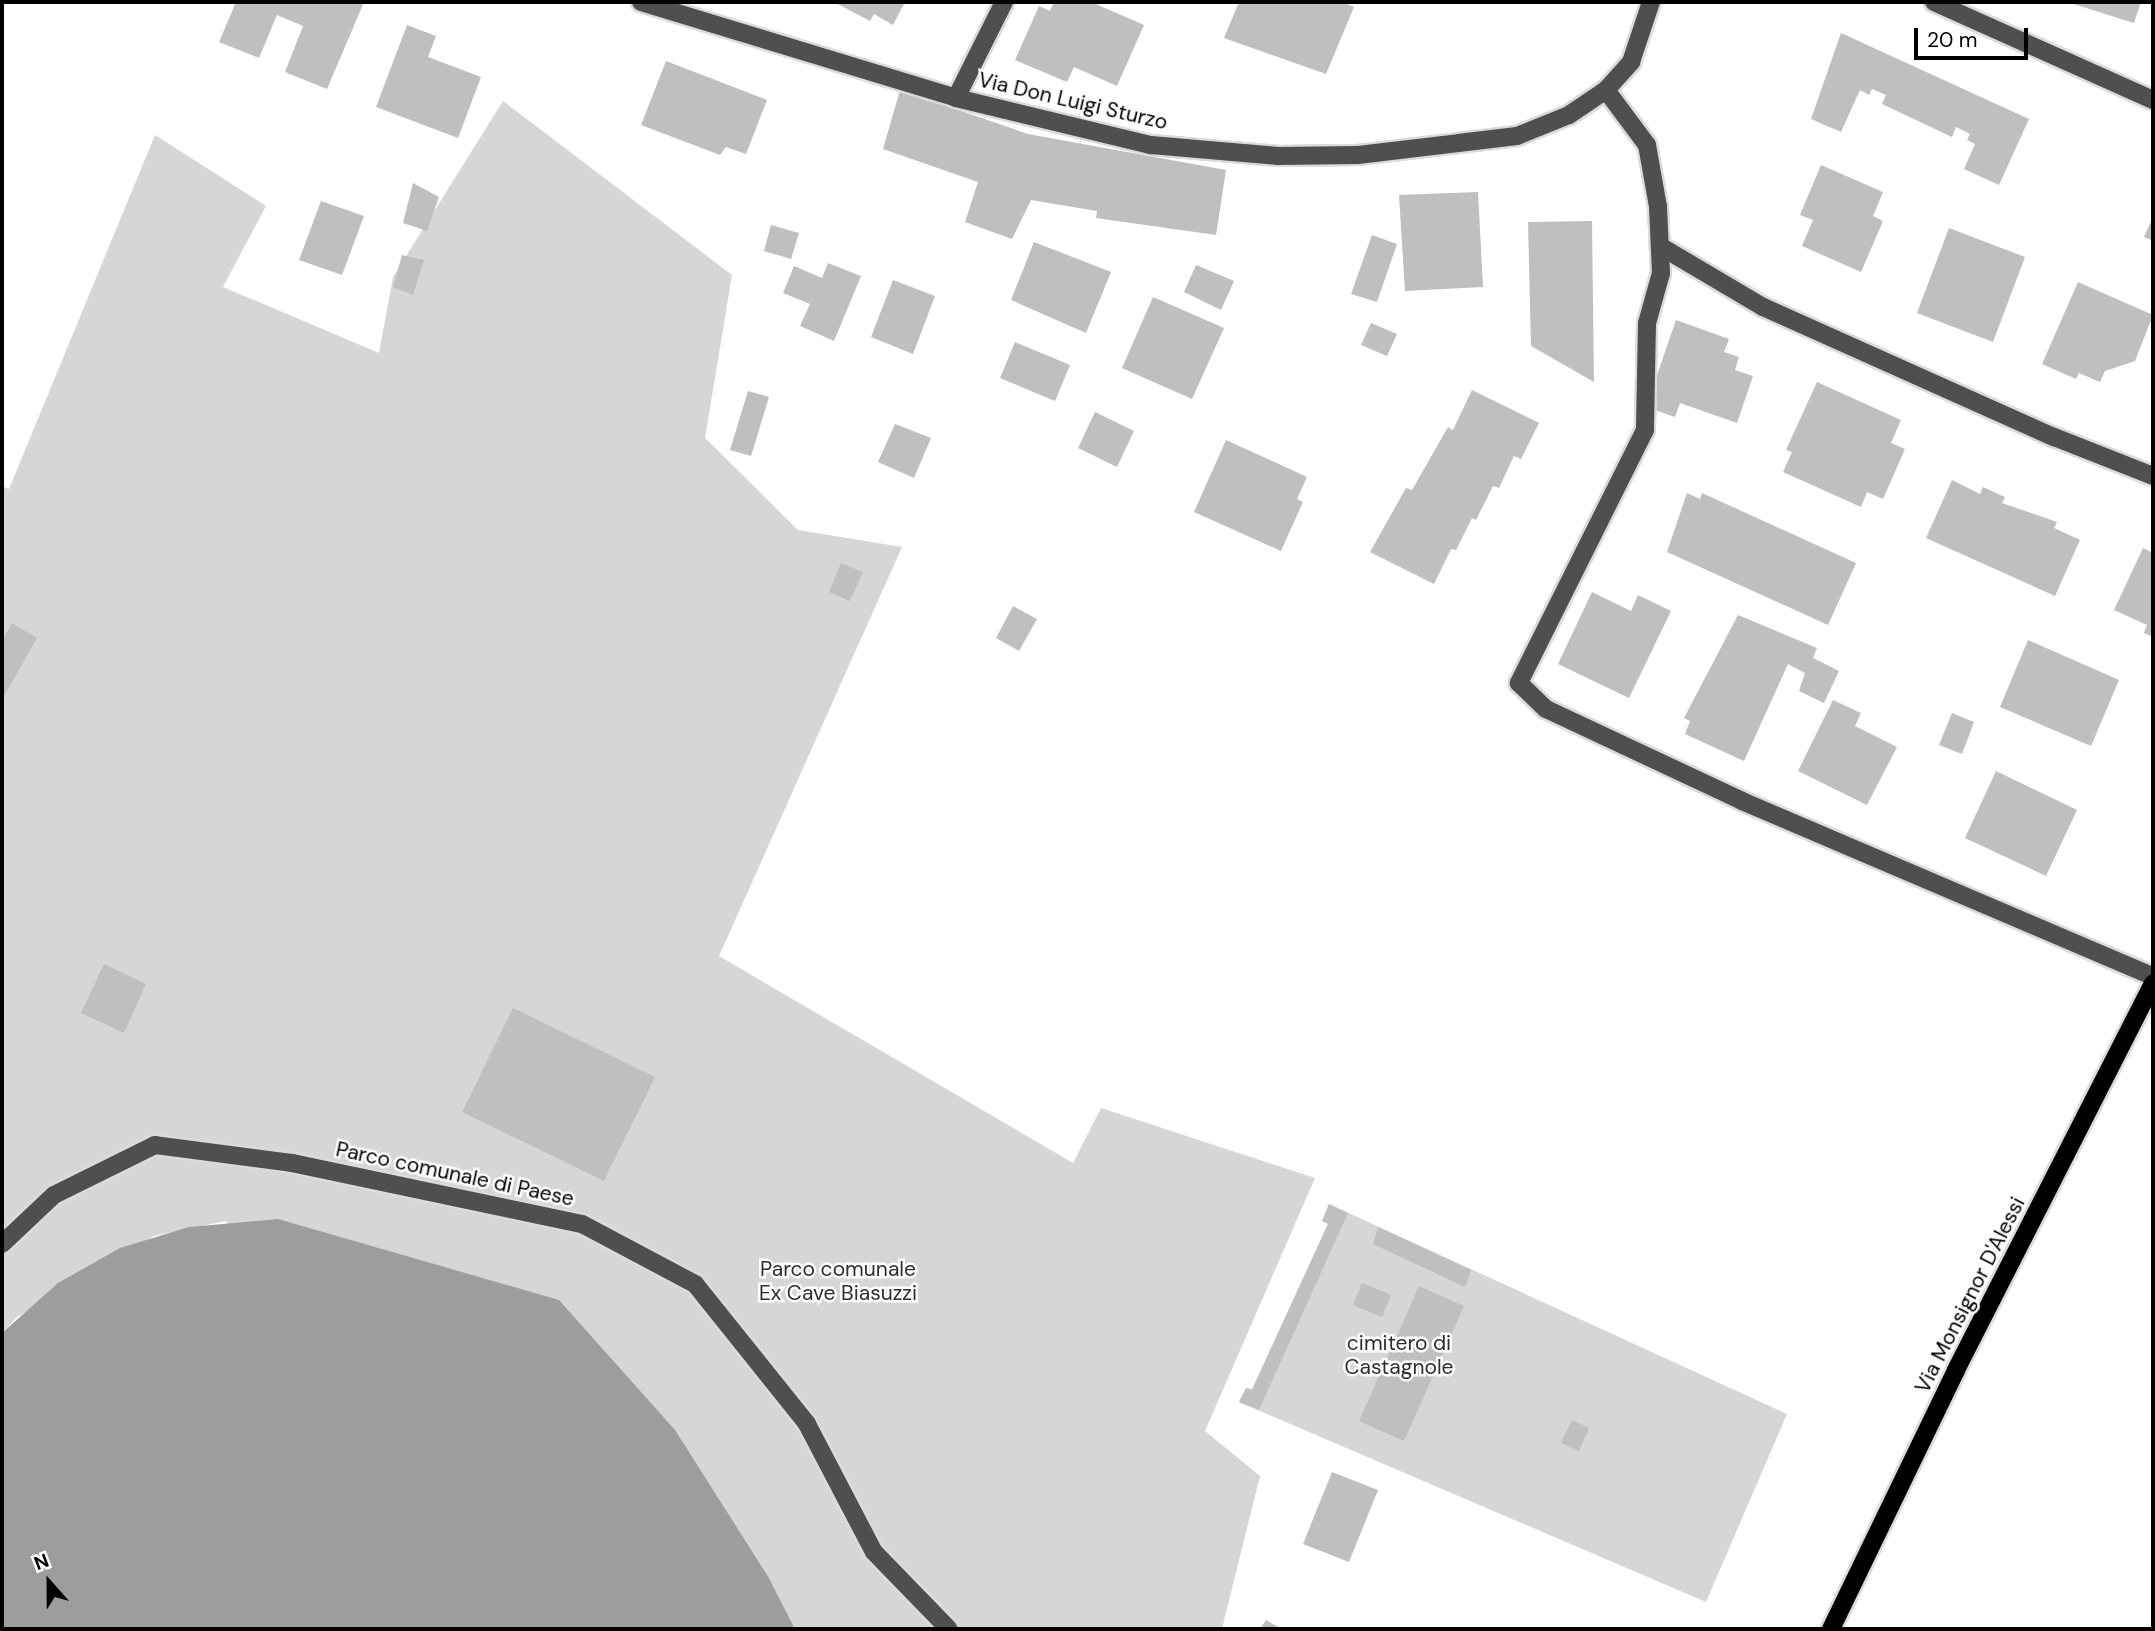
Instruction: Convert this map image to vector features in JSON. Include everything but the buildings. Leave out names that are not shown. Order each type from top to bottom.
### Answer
[{"type":"main road","name":"Via Monsignor D'Alessi","points":[[1831,1629],[1956,1370],[2153,983]]},
{"type":"street","name":"Via Don Luigi Sturzo","points":[[641,2],[956,98],[1151,145],[1279,156],[1358,155],[1517,136],[1569,115],[1606,90],[1631,62],[1651,2]]},
{"type":"street","points":[[956,98],[1004,2]]},
{"type":"street","points":[[1934,2],[2153,100]]},
{"type":"street","points":[[1606,90],[1647,145],[1660,246],[1661,273],[1647,323],[1645,430],[1519,683],[1546,709],[1742,801],[2153,976]]},
{"type":"street","points":[[1660,246],[1763,307],[2054,438],[2153,477]]},
{"type":"street","name":"Parco comunale di Paese","points":[[2,1244],[54,1195],[155,1145],[302,1165],[582,1224],[695,1284],[807,1424],[874,1552],[949,1629]]},
{"type":"green space","name":"Parco comunale Ex Cave Biasuzzi","points":[[503,101],[732,275],[705,438],[798,530],[902,547],[719,956],[1073,1163],[1101,1108],[1315,1178],[1205,1431],[1260,1476],[1222,1629],[795,1629],[769,1578],[225,1221],[154,1236],[17,1317],[2,1333],[2,486],[9,489],[155,135],[266,206],[223,287],[379,353],[393,277]]},
{"type":"green space","name":"cimitero di Castagnole","points":[[1329,1204],[1787,1414],[1706,1602],[1239,1402],[1246,1388],[1252,1389],[1328,1224],[1322,1221]]},
{"type":"shaded area","points":[[278,1219],[559,1300],[675,1430],[769,1578],[795,1629],[2,1629],[2,1333],[58,1283],[120,1248],[189,1227]]}]
